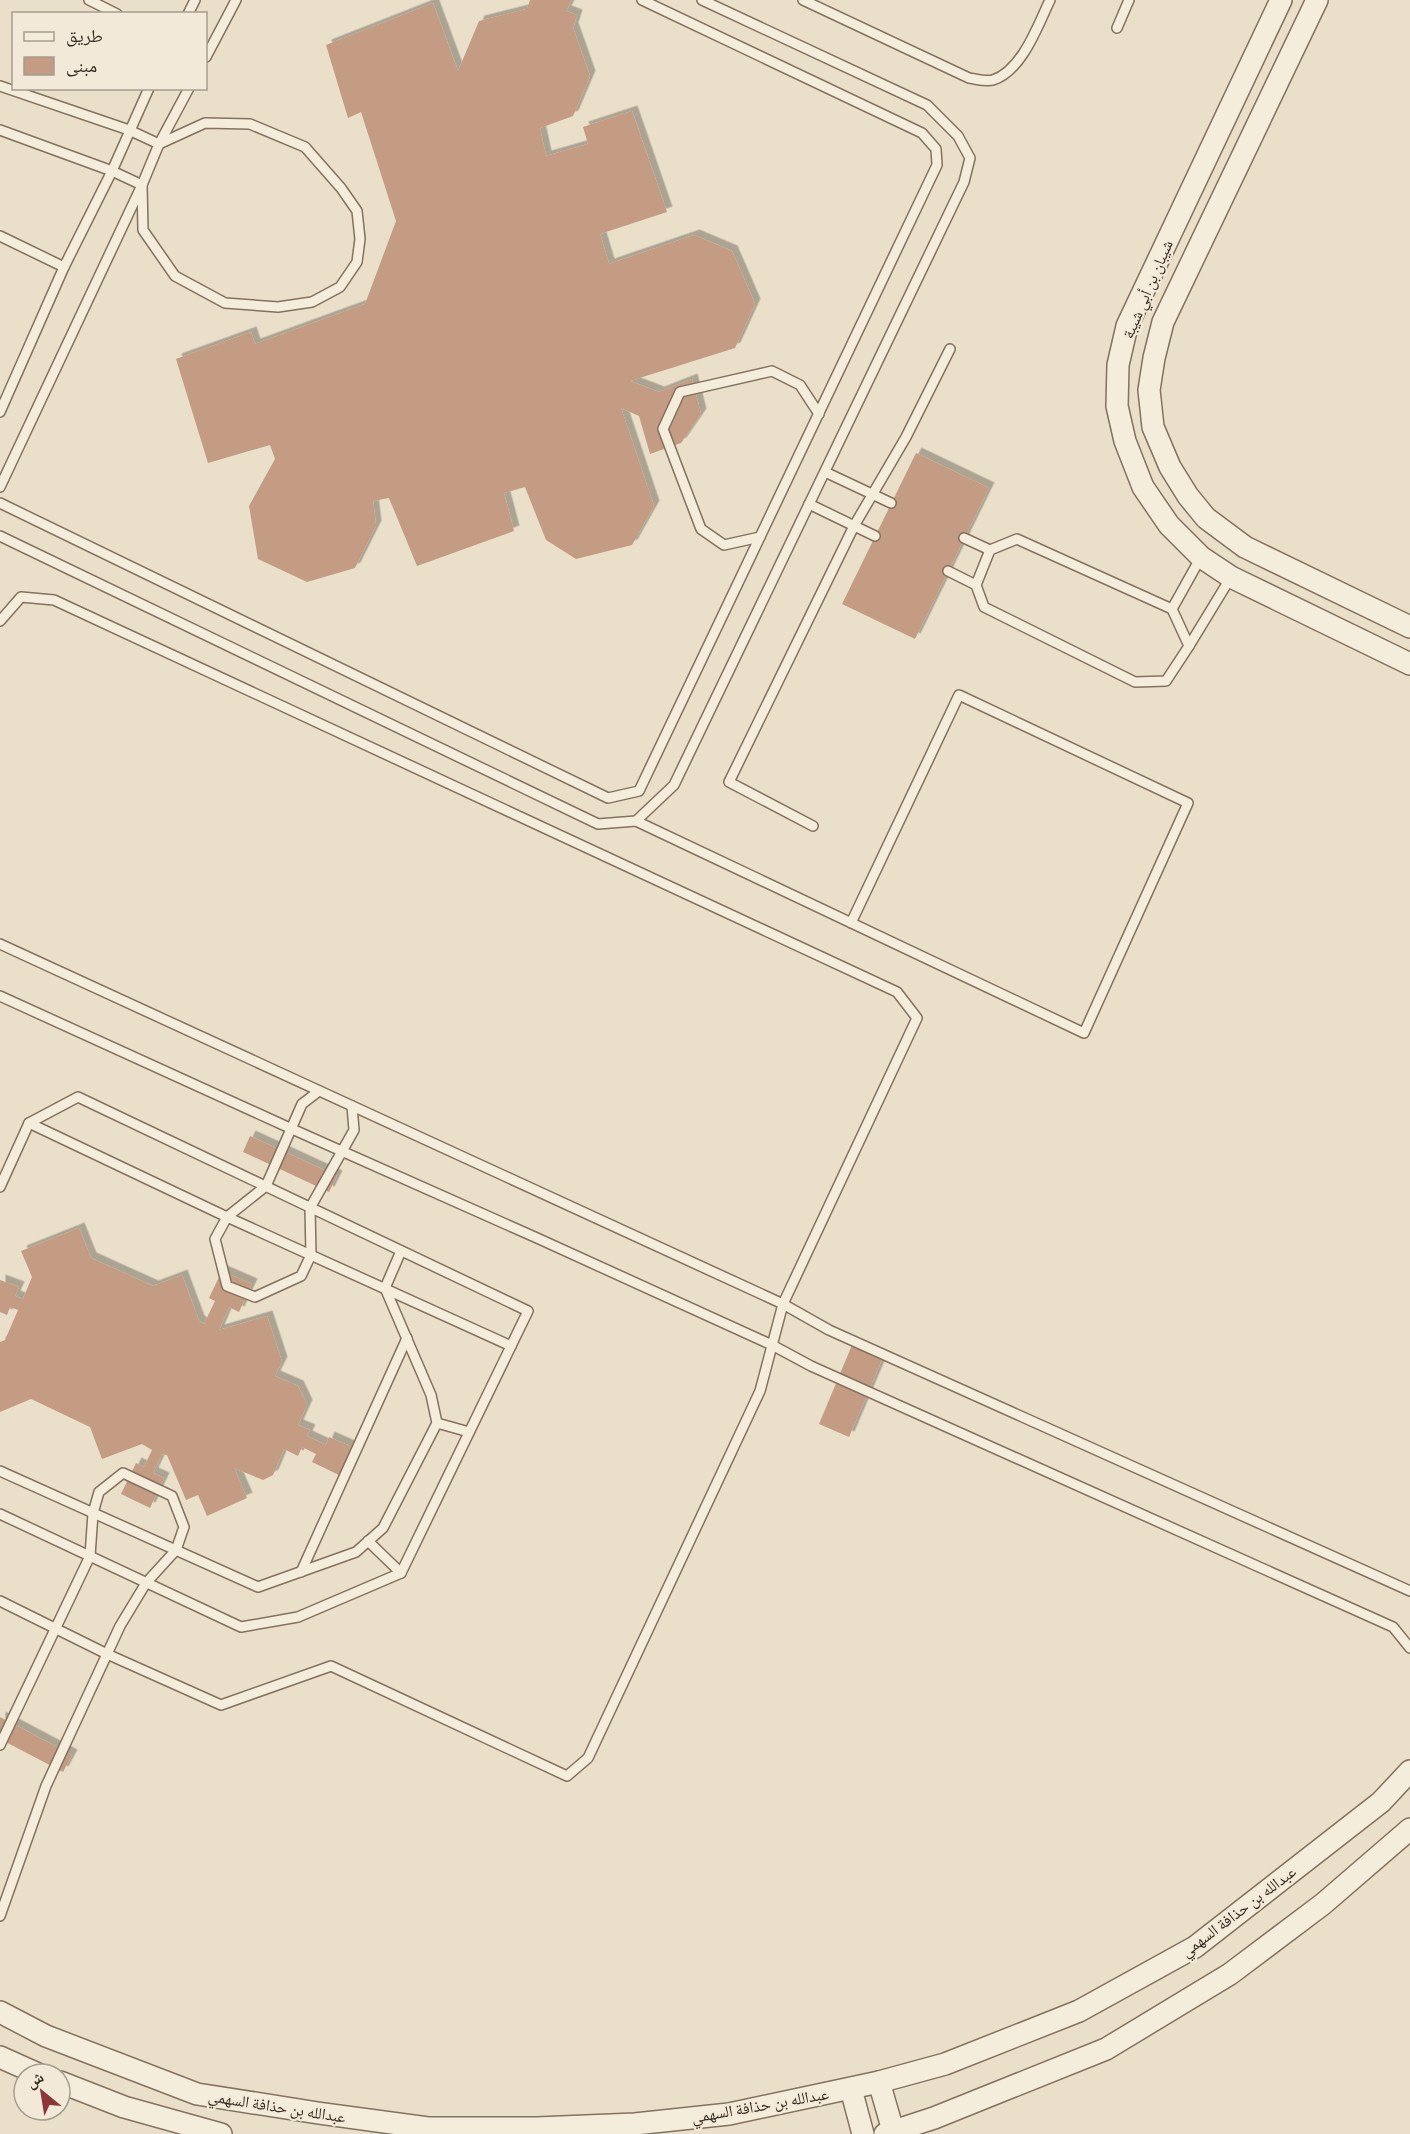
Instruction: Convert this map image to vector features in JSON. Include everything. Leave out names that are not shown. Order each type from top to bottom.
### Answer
[{"type":"street","name":"شيبان بن أبي شيبة","points":[[1281,0],[1127,326],[1118,365],[1117,405],[1125,441],[1143,487],[1168,525],[1201,557],[1230,577],[1410,664]]},
{"type":"street","name":"شيبان بن أبي شيبة","points":[[1317,0],[1163,322],[1149,390],[1153,427],[1170,467],[1188,496],[1206,518],[1245,547],[1410,627]]},
{"type":"street","name":"عبدالله بن حذافة السهمي","points":[[0,2012],[46,2036],[196,2094],[318,2113],[428,2128],[537,2128],[635,2124],[729,2114],[851,2089],[945,2064],[1079,2011],[1195,1947],[1381,1802],[1410,1771]]},
{"type":"street","points":[[879,2082],[891,2133],[1106,2049],[1230,1974],[1323,1904],[1410,1829]]},
{"type":"street","name":"عبدالله بن حذافة السهمي","points":[[72,2087],[124,2107],[221,2134]]},
{"type":"street","points":[[851,2089],[862,2134]]},
{"type":"lane","points":[[89,0],[113,12]]},
{"type":"lane","points":[[207,55],[236,0]]},
{"type":"lane","points":[[0,503],[608,798],[639,791],[937,165],[936,149],[922,133],[642,0]]},
{"type":"lane","points":[[636,821],[674,785],[964,182],[970,158],[958,136],[927,105],[702,0]]},
{"type":"lane","points":[[803,0],[969,78],[992,80],[1020,58],[1050,0]]},
{"type":"lane","points":[[1117,28],[1128,0]]},
{"type":"lane","points":[[0,86],[129,130],[159,144],[205,123],[250,124],[305,147],[341,188],[357,211],[360,239],[357,261],[340,286],[312,302],[278,307],[225,303],[174,276],[143,230],[142,185]]},
{"type":"lane","points":[[0,412],[64,267],[112,171],[148,90]]},
{"type":"lane","points":[[0,487],[142,185],[159,144],[188,90]]},
{"type":"lane","points":[[0,130],[112,171],[142,185]]},
{"type":"lane","points":[[0,236],[64,267]]},
{"type":"lane","points":[[813,826],[729,782],[854,526],[906,437],[950,349]]},
{"type":"lane","points":[[760,537],[724,545],[701,529],[663,429],[680,392],[772,371],[800,385],[819,414]]},
{"type":"lane","points":[[825,472],[891,503]]},
{"type":"lane","points":[[809,504],[875,536]]},
{"type":"lane","points":[[0,536],[598,824],[636,821],[851,923],[1084,1033],[1188,803],[959,695],[851,923]]},
{"type":"lane","points":[[964,538],[990,550]]},
{"type":"lane","points":[[1189,646],[1172,609],[1017,539],[990,550],[976,585],[984,608],[1135,682],[1166,681],[1189,646],[1230,577]]},
{"type":"lane","points":[[1172,609],[1201,557]]},
{"type":"lane","points":[[948,571],[976,585]]},
{"type":"lane","points":[[0,621],[21,597],[54,600],[897,992],[917,1017],[783,1304],[760,1391],[588,1758],[567,1776],[331,1666],[221,1705],[55,1630],[0,1601]]},
{"type":"lane","points":[[0,944],[783,1304],[829,1330],[1410,1591]]},
{"type":"lane","points":[[0,996],[772,1345],[811,1366],[1393,1626],[1410,1648]]},
{"type":"lane","points":[[319,1091],[302,1104],[266,1186],[228,1217],[215,1239],[227,1286],[255,1297],[301,1276],[311,1255],[310,1208],[354,1130],[352,1106]]},
{"type":"lane","points":[[0,1187],[29,1123],[78,1097],[528,1311],[401,1573],[298,1617],[241,1627],[0,1514]]},
{"type":"lane","points":[[29,1123],[511,1346]]},
{"type":"lane","points":[[0,1471],[258,1587],[356,1552],[383,1528],[437,1423],[431,1395],[385,1288],[401,1251]]},
{"type":"lane","points":[[301,1572],[406,1338]]},
{"type":"lane","points":[[437,1423],[470,1432]]},
{"type":"lane","points":[[0,1745],[90,1557],[93,1513],[99,1492],[123,1473],[172,1496],[184,1527],[176,1550],[146,1583],[120,1626],[46,1786],[0,1916]]},
{"type":"lane","points":[[368,1541],[401,1573]]},
{"type":"building","points":[[530,0],[572,0],[566,11],[577,15],[573,28],[590,76],[573,116],[540,128],[546,156],[588,144],[583,127],[632,111],[667,212],[600,234],[609,264],[694,235],[732,251],[755,304],[735,348],[630,381],[659,392],[692,379],[701,414],[681,443],[650,454],[639,416],[621,408],[654,506],[632,545],[576,559],[546,540],[525,487],[504,493],[514,531],[417,566],[389,498],[373,501],[376,526],[355,568],[307,582],[258,559],[249,506],[275,459],[270,445],[208,463],[176,359],[251,332],[255,344],[365,304],[396,221],[361,112],[348,118],[326,45],[433,3],[458,71],[479,21],[527,9]]},
{"type":"building","points":[[916,453],[989,488],[915,639],[842,604]]},
{"type":"building","points":[[250,1136],[337,1176],[329,1192],[243,1152]]},
{"type":"building","points":[[79,1228],[91,1258],[153,1286],[182,1275],[199,1321],[204,1324],[215,1301],[209,1298],[222,1271],[252,1284],[239,1312],[229,1307],[219,1330],[267,1316],[282,1362],[275,1376],[298,1386],[307,1405],[298,1425],[310,1430],[307,1436],[326,1445],[329,1437],[354,1448],[341,1476],[312,1462],[316,1454],[302,1447],[298,1456],[284,1449],[273,1475],[263,1480],[234,1468],[247,1498],[207,1516],[198,1495],[186,1500],[167,1455],[162,1454],[153,1473],[164,1478],[150,1508],[121,1494],[136,1463],[144,1467],[152,1450],[142,1444],[102,1459],[90,1427],[31,1399],[0,1412],[0,1342],[5,1340],[18,1310],[10,1307],[7,1315],[0,1312],[0,1280],[19,1287],[15,1296],[23,1299],[32,1277],[21,1251]]},
{"type":"building","points":[[852,1345],[883,1357],[849,1437],[819,1424]]},
{"type":"building","points":[[0,1717],[72,1755],[63,1772],[0,1739]]}]
